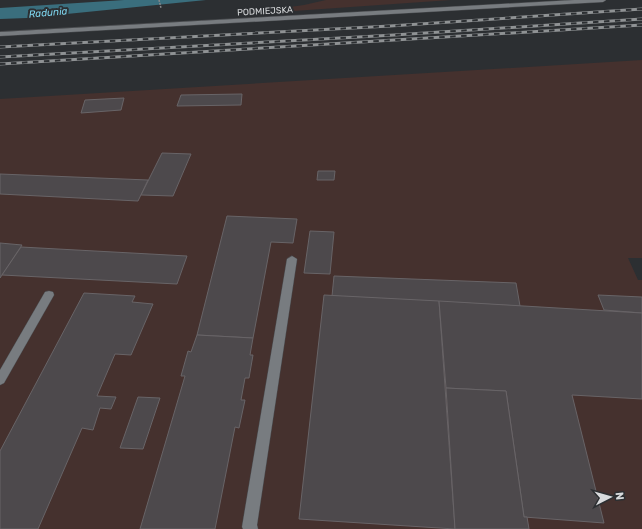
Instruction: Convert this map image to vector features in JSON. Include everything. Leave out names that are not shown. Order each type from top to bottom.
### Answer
[{"type":"street","name":"PODMIEJSKA","points":[[0,34],[603,0]]},
{"type":"street","points":[[251,529],[249,527],[292,259]]},
{"type":"street","points":[[0,380],[50,294]]},
{"type":"path","points":[[159,0],[161,7]]},
{"type":"shaded area","points":[[326,0],[451,0],[236,15],[304,5]]},
{"type":"shaded area","points":[[642,60],[642,258],[628,258],[638,280],[642,280],[642,529],[0,529],[0,99]]},
{"type":"water","name":"Radunia","points":[[124,0],[206,0],[27,18],[0,19],[0,8]]},
{"type":"building","points":[[242,94],[241,105],[177,106],[181,95]]},
{"type":"building","points":[[124,98],[121,110],[81,113],[85,100]]},
{"type":"building","points":[[162,153],[191,154],[173,196],[141,195]]},
{"type":"building","points":[[318,171],[335,171],[334,180],[317,180]]},
{"type":"building","points":[[0,174],[148,180],[138,201],[0,194]]},
{"type":"building","points":[[227,216],[297,219],[293,243],[271,242],[253,338],[197,335]]},
{"type":"building","points":[[310,231],[334,232],[330,274],[304,273]]},
{"type":"building","points":[[0,243],[22,245],[0,278]]},
{"type":"building","points":[[21,247],[187,256],[177,284],[2,275]]},
{"type":"building","points":[[334,276],[516,283],[520,306],[332,296]]},
{"type":"building","points":[[84,293],[135,296],[132,302],[153,304],[131,355],[115,354],[97,396],[116,397],[111,409],[100,408],[93,430],[82,428],[38,529],[0,529],[0,451]]},
{"type":"building","points":[[324,295],[439,301],[455,529],[299,519]]},
{"type":"building","points":[[598,295],[642,297],[642,313],[604,310]]},
{"type":"building","points":[[439,301],[642,313],[642,399],[572,395],[604,523],[524,517],[506,391],[446,388]]},
{"type":"building","points":[[197,335],[253,338],[250,355],[253,355],[249,378],[245,378],[241,400],[245,400],[239,428],[235,427],[215,529],[140,529],[185,376],[181,376],[188,351],[191,352]]},
{"type":"building","points":[[446,388],[506,391],[524,517],[527,517],[529,529],[455,529]]},
{"type":"building","points":[[138,397],[160,398],[143,449],[120,448]]},
{"type":"railway","points":[[0,47],[390,26],[642,9]]},
{"type":"railway","points":[[0,57],[394,35],[642,19]]},
{"type":"railway","points":[[0,64],[642,25]]}]
